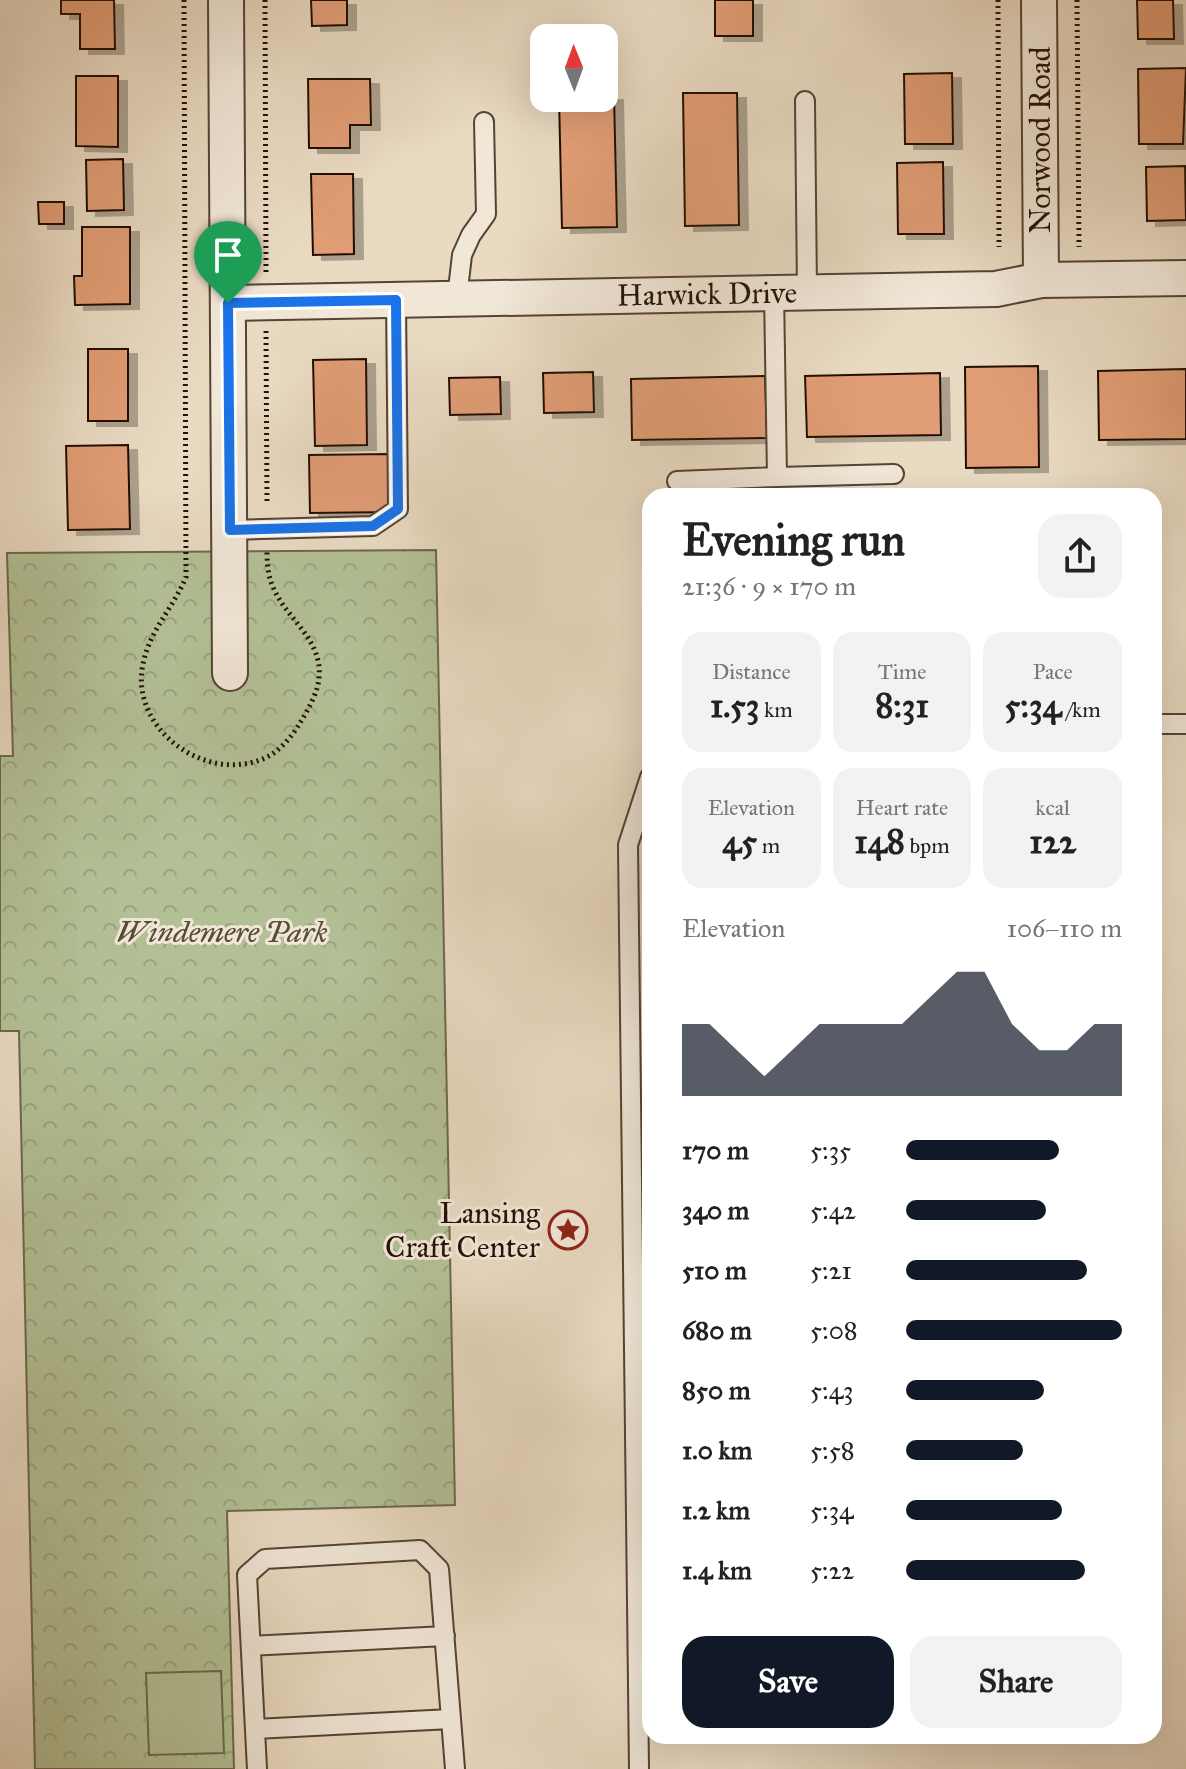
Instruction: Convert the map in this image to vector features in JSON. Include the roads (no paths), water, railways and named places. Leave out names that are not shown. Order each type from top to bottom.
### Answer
[{"type":"street","points":[[226,0],[230,673]]},
{"type":"street","name":"Norwood Road","points":[[1039,0],[1041,280]]},
{"type":"street","name":"Harwick Drive","points":[[228,303],[996,289],[1041,280],[1186,278]]},
{"type":"lane","points":[[805,101],[807,292]]},
{"type":"lane","points":[[457,298],[462,255],[486,214],[484,122]]},
{"type":"lane","points":[[774,292],[777,477]]},
{"type":"lane","points":[[230,530],[373,526],[398,509],[396,300]]},
{"type":"lane","points":[[677,481],[894,474]]},
{"type":"lane","points":[[1162,724],[1186,724]]},
{"type":"lane","points":[[639,1769],[628,845],[642,802]]},
{"type":"lane","points":[[257,1769],[247,1575],[265,1559],[420,1550],[439,1569],[455,1769]]},
{"type":"lane","points":[[251,1646],[445,1636]]},
{"type":"lane","points":[[255,1729],[451,1719]]},
{"type":"place","name":"Lansing Craft Center","points":[[568,1230]]},
{"type":"park label","name":"Windemere Park","points":[[222,932]]}]
